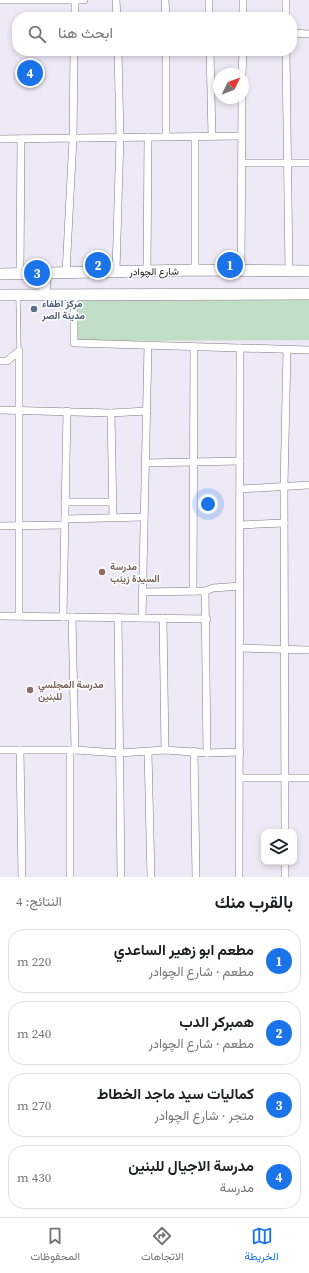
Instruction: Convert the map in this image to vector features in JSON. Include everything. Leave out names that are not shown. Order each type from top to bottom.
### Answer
[{"type":"main road","name":"شارع الچوادر","points":[[0,274],[195,270],[309,271]]},
{"type":"main road","points":[[44,273],[45,295]]},
{"type":"main road","points":[[0,295],[309,294]]},
{"type":"street","points":[[0,0],[84,0]]},
{"type":"street","points":[[116,0],[117,12]]},
{"type":"street","points":[[166,0],[166,12]]},
{"type":"street","points":[[209,0],[210,12]]},
{"type":"street","points":[[242,0],[243,12]]},
{"type":"street","points":[[286,0],[286,12]]},
{"type":"street","points":[[75,1],[75,12]]},
{"type":"street","points":[[297,34],[309,34]]},
{"type":"street","points":[[66,273],[73,138],[74,56]]},
{"type":"street","points":[[116,271],[120,137],[118,56]]},
{"type":"street","points":[[166,56],[166,136]]},
{"type":"street","points":[[210,56],[212,136]]},
{"type":"street","points":[[242,68],[243,56]]},
{"type":"street","points":[[286,56],[289,270]]},
{"type":"street","points":[[241,270],[242,104]]},
{"type":"street","points":[[0,139],[241,136]]},
{"type":"street","points":[[147,271],[148,137]]},
{"type":"street","points":[[195,137],[195,270]]},
{"type":"street","points":[[20,273],[21,138]]},
{"type":"street","points":[[242,163],[309,163]]},
{"type":"street","points":[[74,294],[74,343],[309,350]]},
{"type":"street","points":[[142,618],[148,346]]},
{"type":"street","points":[[193,591],[194,347]]},
{"type":"street","points":[[240,348],[240,877]]},
{"type":"street","points":[[285,829],[284,777],[286,648],[284,486],[287,350]]},
{"type":"street","points":[[0,361],[6,361],[19,351]]},
{"type":"street","points":[[19,351],[19,616]]},
{"type":"street","points":[[0,410],[111,413],[147,411]]},
{"type":"street","points":[[63,617],[67,411]]},
{"type":"street","points":[[111,413],[113,517]]},
{"type":"street","points":[[146,463],[240,461]]},
{"type":"street","points":[[240,489],[309,485]]},
{"type":"street","points":[[65,502],[113,502]]},
{"type":"street","points":[[0,526],[20,526],[113,517],[144,517]]},
{"type":"street","points":[[240,525],[284,523]]},
{"type":"street","points":[[143,592],[205,591],[213,588],[240,586]]},
{"type":"street","points":[[205,591],[207,619],[207,753]]},
{"type":"street","points":[[0,616],[207,619]]},
{"type":"street","points":[[70,877],[72,617]]},
{"type":"street","points":[[118,618],[121,877]]},
{"type":"street","points":[[164,618],[165,750]]},
{"type":"street","points":[[240,648],[286,648],[309,650]]},
{"type":"street","points":[[0,750],[72,750],[119,753],[165,750],[207,753],[240,752]]},
{"type":"street","points":[[20,750],[22,877]]},
{"type":"street","points":[[194,751],[196,877]]},
{"type":"street","points":[[148,752],[151,877]]},
{"type":"street","points":[[240,778],[309,778]]},
{"type":"street","points":[[285,865],[285,877]]},
{"type":"lane","points":[[18,295],[19,351]]},
{"type":"green space","points":[[309,300],[309,340],[77,341],[77,301]]},
{"type":"place","name":"مدرسة الاجيال للبنين","points":[[30,73]]},
{"type":"place","name":"همبركر الدب","points":[[98,265]]},
{"type":"place","name":"مطعم ابو زهير الساعدي","points":[[230,265]]},
{"type":"place","name":"كماليات سيد ماجد الخطاط","points":[[37,273]]},
{"type":"place","name":"مركز اطفاء مدينة الصر","points":[[34,309]]},
{"type":"place","name":"مدرسة السيدة زينب","points":[[102,572]]},
{"type":"place","name":"مدرسة المجلسي للبنين","points":[[30,690]]}]
